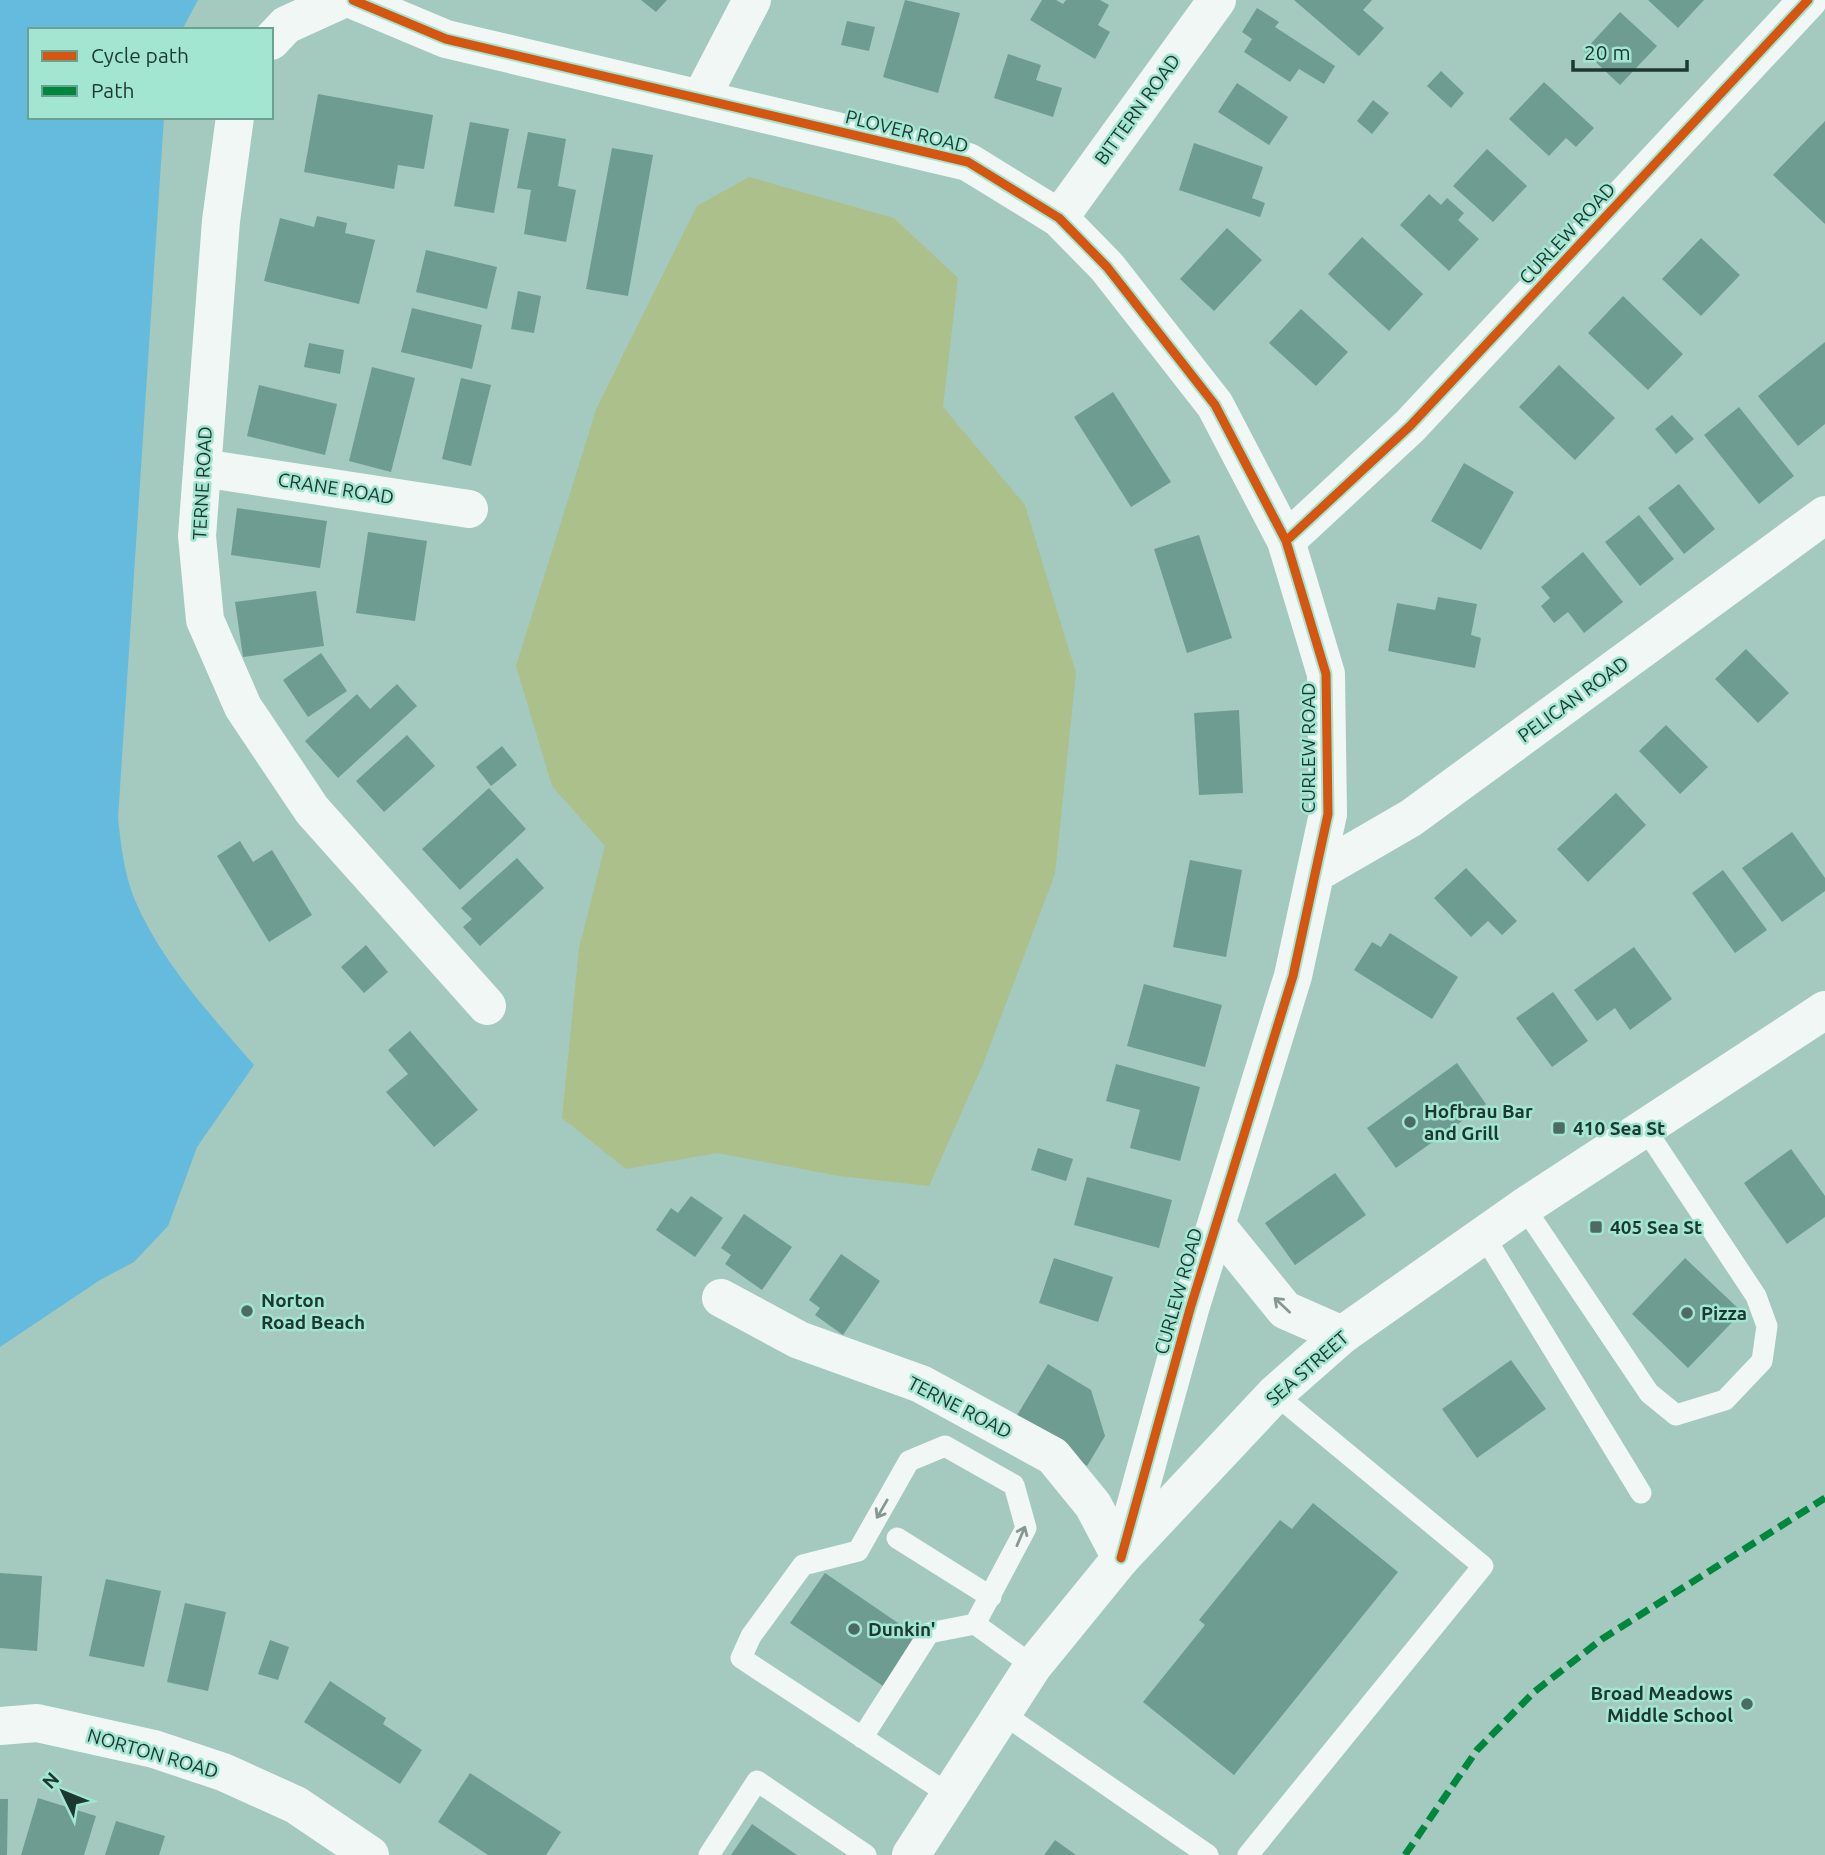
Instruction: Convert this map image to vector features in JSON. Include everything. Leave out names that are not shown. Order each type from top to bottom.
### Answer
[{"type":"street","points":[[273,39],[286,25],[341,0]]},
{"type":"street","name":"PLOVER ROAD","points":[[353,0],[446,39],[968,162],[1059,218],[1107,267],[1215,405],[1286,541]]},
{"type":"street","points":[[701,98],[752,0]]},
{"type":"street","name":"BITTERN ROAD","points":[[1059,218],[1217,0]]},
{"type":"street","name":"CURLEW ROAD","points":[[1121,1558],[1216,1225],[1293,976],[1328,814],[1326,674],[1286,541],[1410,426],[1808,0]]},
{"type":"street","name":"TERNE ROAD","points":[[235,119],[220,221],[197,536],[205,620],[243,707],[312,810],[487,1006]]},
{"type":"street","name":"CRANE ROAD","points":[[202,468],[469,509]]},
{"type":"street","name":"PELICAN ROAD","points":[[1315,873],[1411,818],[1825,515]]},
{"type":"street","name":"SEA STREET","points":[[911,1855],[1033,1666],[1121,1558],[1275,1394],[1342,1335],[1524,1207],[1825,1010]]},
{"type":"street","name":"CURLEW ROAD","points":[[1216,1225],[1284,1310],[1342,1335]]},
{"type":"street","name":"TERNE ROAD","points":[[737,1306],[799,1340],[921,1384],[1053,1456],[1093,1506],[1121,1558]]},
{"type":"street","name":"NORTON ROAD","points":[[0,1726],[37,1723],[154,1749],[223,1772],[296,1805],[370,1855]]},
{"type":"lane","points":[[1524,1207],[1649,1392],[1676,1415],[1724,1400],[1762,1361],[1768,1326],[1756,1296],[1644,1127]]},
{"type":"lane","points":[[1484,1237],[1641,1493]]},
{"type":"lane","points":[[1248,1855],[1483,1566],[1275,1394]]},
{"type":"lane","points":[[950,1795],[741,1658],[751,1636],[803,1565],[858,1551],[909,1461],[945,1446],[1014,1485],[1026,1528],[975,1625]]},
{"type":"lane","points":[[897,1538],[991,1597]]},
{"type":"lane","points":[[862,1738],[929,1633],[975,1625],[1033,1666]]},
{"type":"lane","points":[[1002,1713],[1208,1855]]},
{"type":"lane","points":[[709,1855],[757,1781],[866,1855]]},
{"type":"green space","points":[[749,177],[894,218],[958,278],[943,407],[1025,505],[1076,673],[1055,874],[983,1064],[929,1186],[839,1176],[717,1153],[626,1169],[562,1118],[579,948],[605,846],[552,786],[516,666],[597,407],[697,206]]},
{"type":"water","points":[[0,0],[198,0],[183,28],[28,28],[28,119],[164,119],[118,818],[128,879],[145,921],[172,966],[254,1065],[197,1147],[168,1226],[134,1262],[100,1280],[0,1347]]},
{"type":"building","points":[[641,0],[667,0],[656,12]]},
{"type":"building","points":[[905,0],[960,13],[938,93],[883,77]]},
{"type":"building","points":[[1042,0],[1056,0],[1063,4],[1066,0],[1100,0],[1109,5],[1098,25],[1110,32],[1095,59],[1030,20]]},
{"type":"building","points":[[1294,0],[1372,0],[1363,10],[1384,28],[1359,56]]},
{"type":"building","points":[[1648,0],[1704,0],[1678,28]]},
{"type":"building","points":[[1257,8],[1279,22],[1275,27],[1335,66],[1324,84],[1299,69],[1290,82],[1244,52],[1252,39],[1242,32]]},
{"type":"building","points":[[1620,12],[1657,46],[1620,85],[1584,51]]},
{"type":"building","points":[[847,21],[875,27],[869,51],[841,45]]},
{"type":"building","points":[[1008,54],[1041,65],[1036,80],[1062,88],[1053,117],[994,98]]},
{"type":"building","points":[[1441,71],[1464,93],[1451,108],[1427,86]]},
{"type":"building","points":[[1544,82],[1594,128],[1576,147],[1566,138],[1549,156],[1509,119]]},
{"type":"building","points":[[1237,83],[1288,117],[1269,145],[1218,112]]},
{"type":"building","points":[[318,94],[433,115],[424,169],[398,165],[394,189],[304,172]]},
{"type":"building","points":[[1373,100],[1389,113],[1372,134],[1357,121]]},
{"type":"building","points":[[1825,121],[1825,224],[1773,175]]},
{"type":"building","points":[[470,122],[509,129],[494,213],[454,206]]},
{"type":"building","points":[[528,132],[566,139],[558,186],[576,190],[566,242],[524,234],[531,190],[517,188]]},
{"type":"building","points":[[1194,143],[1263,167],[1252,198],[1265,203],[1260,217],[1179,190]]},
{"type":"building","points":[[612,148],[653,155],[628,296],[586,289]]},
{"type":"building","points":[[1487,149],[1527,186],[1493,222],[1453,186]]},
{"type":"building","points":[[1429,194],[1441,205],[1447,198],[1464,213],[1458,220],[1479,239],[1449,271],[1400,225]]},
{"type":"building","points":[[317,216],[347,223],[345,233],[375,240],[359,304],[264,281],[280,218],[314,227]]},
{"type":"building","points":[[1227,228],[1262,260],[1214,311],[1180,279]]},
{"type":"building","points":[[1362,237],[1423,294],[1389,331],[1328,274]]},
{"type":"building","points":[[1701,238],[1740,275],[1701,316],[1662,279]]},
{"type":"building","points":[[426,250],[497,267],[487,309],[416,292]]},
{"type":"building","points":[[518,291],[541,296],[534,333],[511,329]]},
{"type":"building","points":[[1623,296],[1683,354],[1648,390],[1588,333]]},
{"type":"building","points":[[412,308],[482,325],[472,369],[401,352]]},
{"type":"building","points":[[1301,309],[1348,352],[1316,386],[1269,343]]},
{"type":"building","points":[[1825,342],[1825,424],[1798,446],[1758,396]]},
{"type":"building","points":[[309,343],[344,350],[340,374],[304,367]]},
{"type":"building","points":[[1559,365],[1615,418],[1575,460],[1519,407]]},
{"type":"building","points":[[372,367],[415,378],[391,472],[349,461]]},
{"type":"building","points":[[461,378],[491,385],[471,466],[442,459]]},
{"type":"building","points":[[259,385],[337,404],[325,455],[247,436]]},
{"type":"building","points":[[1113,392],[1171,482],[1131,507],[1074,417]]},
{"type":"building","points":[[1739,407],[1794,476],[1759,504],[1704,435]]},
{"type":"building","points":[[1672,415],[1694,439],[1676,454],[1655,429]]},
{"type":"building","points":[[1464,463],[1514,492],[1481,550],[1431,521]]},
{"type":"building","points":[[1679,484],[1715,529],[1684,554],[1648,508]]},
{"type":"building","points":[[237,508],[327,521],[320,568],[231,555]]},
{"type":"building","points":[[1639,515],[1674,559],[1640,586],[1605,542]]},
{"type":"building","points":[[368,532],[427,541],[415,621],[356,613]]},
{"type":"building","points":[[1199,535],[1232,638],[1187,653],[1154,549]]},
{"type":"building","points":[[1583,552],[1623,602],[1584,633],[1568,612],[1554,623],[1541,606],[1550,598],[1541,587]]},
{"type":"building","points":[[316,591],[324,646],[243,657],[235,602]]},
{"type":"building","points":[[1438,597],[1477,604],[1471,635],[1481,638],[1475,668],[1388,651],[1397,603],[1435,610]]},
{"type":"building","points":[[1746,649],[1789,693],[1758,723],[1715,679]]},
{"type":"building","points":[[321,653],[347,691],[308,717],[283,680]]},
{"type":"building","points":[[397,684],[417,706],[338,778],[305,741],[357,694],[370,709]]},
{"type":"building","points":[[1239,710],[1243,793],[1199,795],[1194,713]]},
{"type":"building","points":[[1666,725],[1708,767],[1680,794],[1639,751]]},
{"type":"building","points":[[407,735],[435,766],[384,812],[356,781]]},
{"type":"building","points":[[502,746],[517,765],[491,786],[476,767]]},
{"type":"building","points":[[489,788],[526,829],[460,890],[422,849]]},
{"type":"building","points":[[1616,793],[1646,825],[1588,882],[1557,849]]},
{"type":"building","points":[[1792,832],[1825,878],[1825,891],[1782,922],[1742,868]]},
{"type":"building","points":[[240,841],[253,862],[272,850],[312,915],[269,942],[217,856]]},
{"type":"building","points":[[517,858],[544,888],[480,946],[463,927],[472,919],[461,908]]},
{"type":"building","points":[[1190,860],[1242,870],[1226,957],[1173,947]]},
{"type":"building","points":[[1466,868],[1517,921],[1502,935],[1488,921],[1471,937],[1434,898]]},
{"type":"building","points":[[1723,870],[1767,930],[1735,953],[1692,893]]},
{"type":"building","points":[[1390,933],[1458,977],[1432,1019],[1354,970],[1372,942],[1381,947]]},
{"type":"building","points":[[366,945],[388,972],[364,993],[341,967]]},
{"type":"building","points":[[1634,947],[1672,999],[1630,1030],[1615,1008],[1597,1021],[1574,990]]},
{"type":"building","points":[[1144,984],[1222,1005],[1205,1067],[1127,1046]]},
{"type":"building","points":[[1553,992],[1588,1041],[1552,1067],[1516,1018]]},
{"type":"building","points":[[410,1031],[478,1110],[434,1147],[386,1092],[408,1074],[388,1050]]},
{"type":"building","points":[[1457,1063],[1486,1104],[1396,1168],[1367,1128]]},
{"type":"building","points":[[1116,1064],[1200,1087],[1180,1161],[1130,1148],[1140,1110],[1106,1101]]},
{"type":"building","points":[[1038,1148],[1073,1159],[1066,1181],[1031,1170]]},
{"type":"building","points":[[1791,1149],[1825,1196],[1825,1217],[1787,1244],[1744,1183]]},
{"type":"building","points":[[1335,1173],[1366,1215],[1295,1265],[1265,1223]]},
{"type":"building","points":[[1087,1177],[1172,1200],[1159,1248],[1074,1225]]},
{"type":"building","points":[[691,1196],[723,1218],[695,1257],[656,1230],[671,1208],[678,1213]]},
{"type":"building","points":[[744,1214],[792,1247],[762,1290],[725,1264],[731,1255],[721,1248]]},
{"type":"building","points":[[841,1254],[880,1281],[843,1335],[815,1315],[820,1308],[809,1300]]},
{"type":"building","points":[[1054,1258],[1113,1277],[1098,1322],[1039,1303]]},
{"type":"building","name":"Pizza","points":[[1685,1258],[1742,1312],[1688,1368],[1632,1314]]},
{"type":"building","points":[[1511,1360],[1546,1409],[1477,1458],[1442,1409]]},
{"type":"building","points":[[1048,1364],[1091,1390],[1105,1436],[1087,1466],[1013,1422]]},
{"type":"building","points":[[1313,1503],[1398,1572],[1234,1775],[1143,1702],[1205,1625],[1199,1620],[1280,1520],[1292,1529]]},
{"type":"building","points":[[0,1573],[42,1576],[37,1651],[0,1648]]},
{"type":"building","name":"Dunkin'","points":[[825,1573],[917,1636],[883,1686],[790,1623]]},
{"type":"building","points":[[106,1579],[161,1591],[144,1667],[89,1656]]},
{"type":"building","points":[[185,1603],[226,1612],[208,1691],[167,1682]]},
{"type":"building","points":[[270,1640],[289,1647],[278,1680],[258,1674]]},
{"type":"building","points":[[330,1681],[386,1718],[383,1724],[422,1750],[400,1784],[304,1722]]},
{"type":"building","points":[[470,1773],[561,1832],[546,1855],[488,1855],[438,1822]]},
{"type":"building","points":[[38,1798],[96,1816],[84,1855],[21,1855]]},
{"type":"building","points":[[0,1799],[8,1799],[7,1855],[0,1855]]},
{"type":"building","points":[[116,1821],[165,1836],[159,1855],[105,1855]]},
{"type":"building","points":[[752,1824],[797,1855],[731,1855]]},
{"type":"building","points":[[1055,1840],[1076,1855],[1044,1855]]},
{"type":"marked path","points":[[1405,1855],[1477,1750],[1534,1692],[1602,1639],[1825,1498]]},
{"type":"cycle path","points":[[353,0],[446,39],[968,162],[1059,218],[1107,267],[1215,405],[1286,541]]},
{"type":"cycle path","points":[[1121,1558],[1190,1309],[1293,976],[1328,814],[1326,674],[1286,541],[1410,426],[1808,0]]},
{"type":"place","name":"Hofbrau Bar and Grill","points":[[1410,1122]]},
{"type":"place","name":"410 Sea St","points":[[1559,1128]]},
{"type":"place","name":"405 Sea St","points":[[1596,1227]]},
{"type":"place","name":"Norton Road Beach","points":[[247,1311]]},
{"type":"place","name":"Pizza","points":[[1687,1313]]},
{"type":"place","name":"Dunkin'","points":[[854,1629]]},
{"type":"place","name":"Broad Meadows Middle School","points":[[1747,1704]]}]
